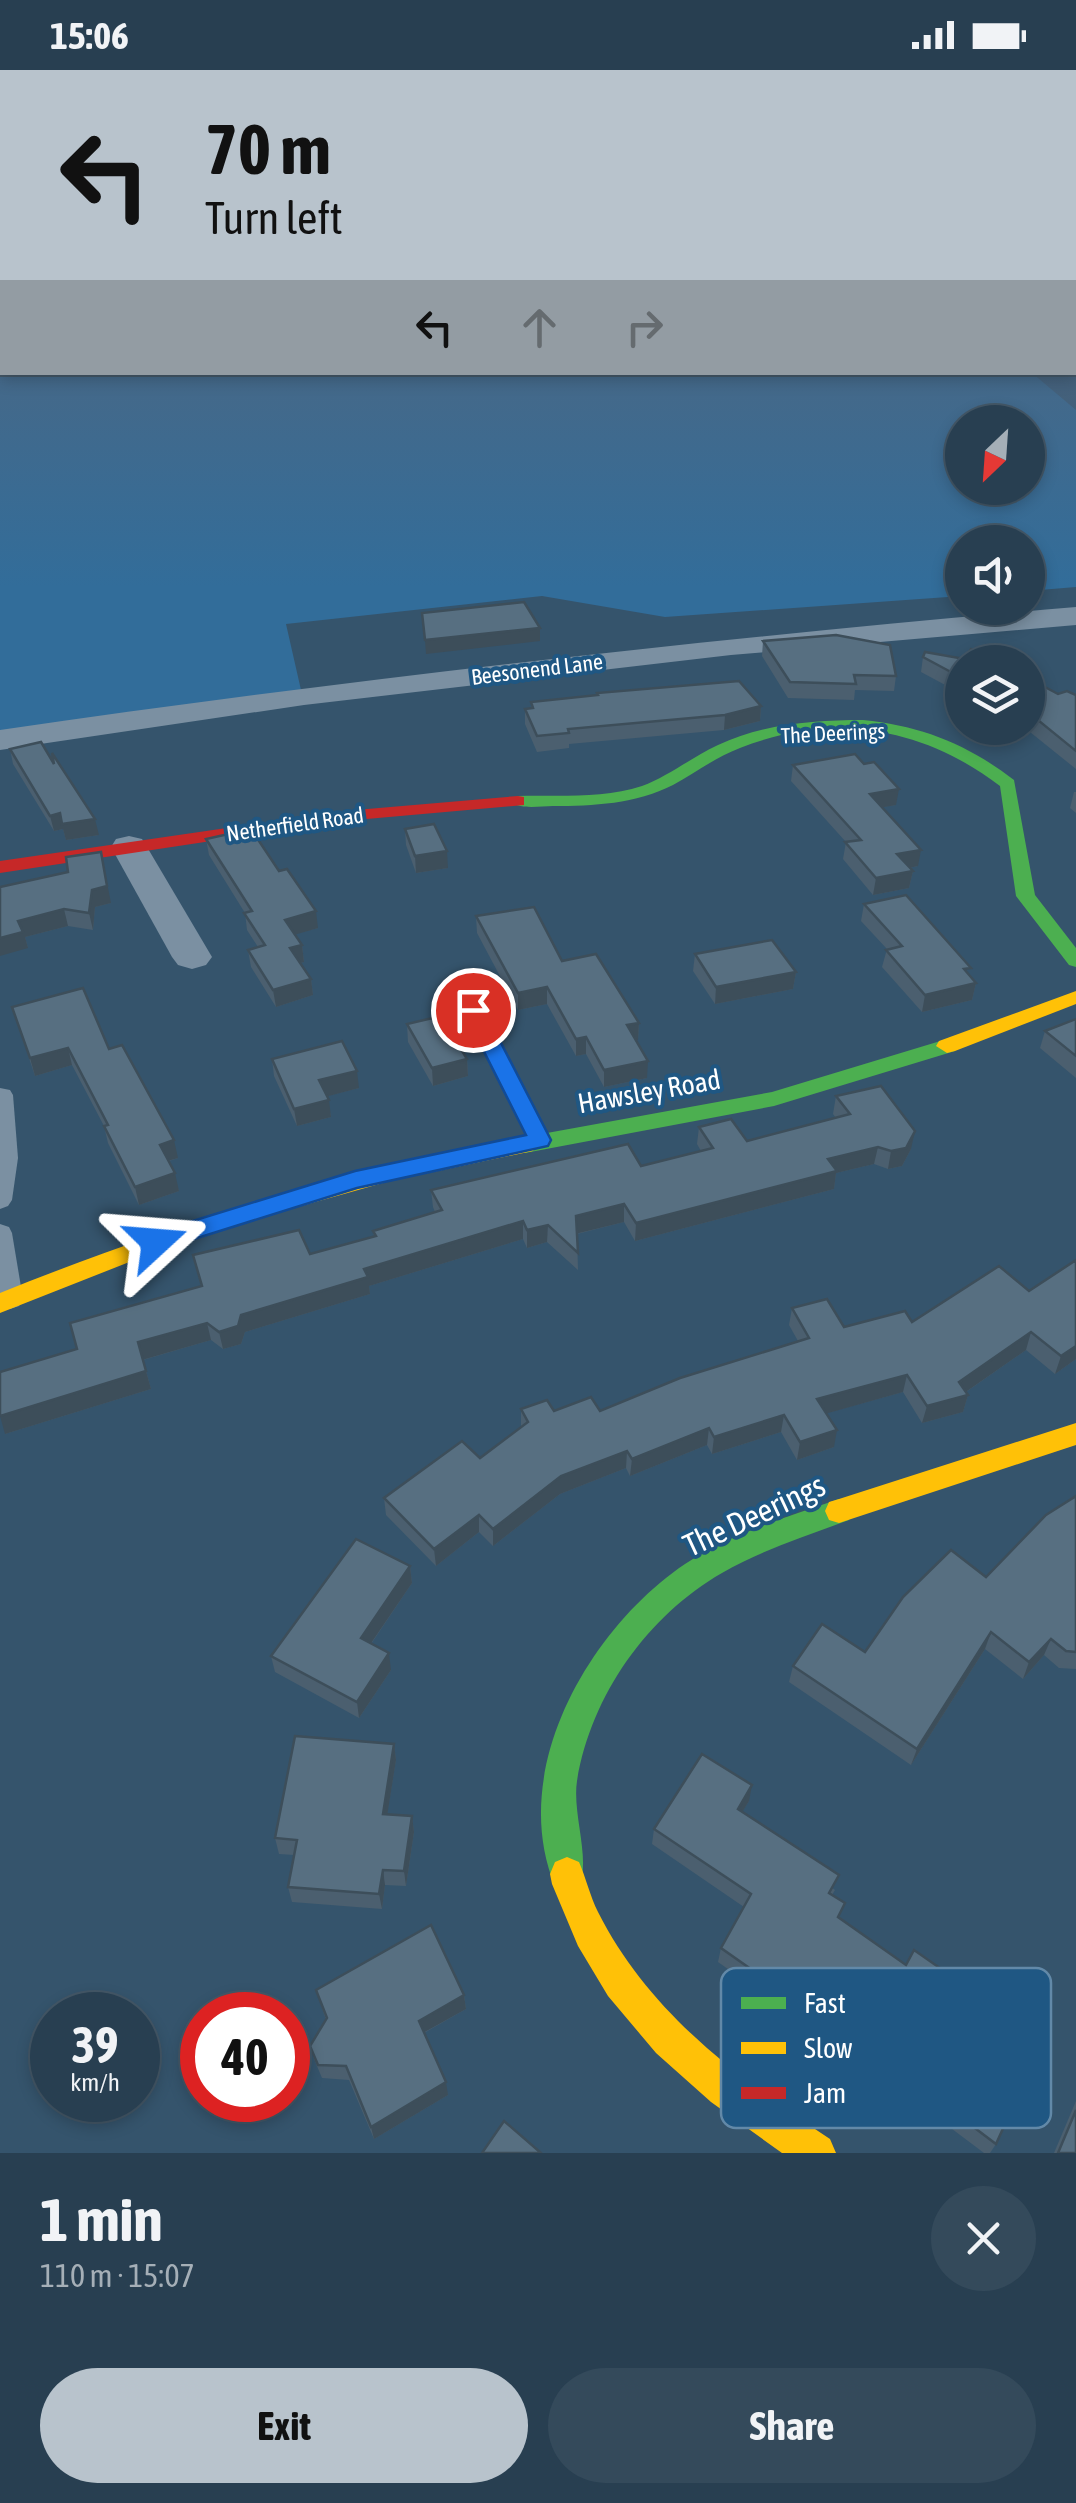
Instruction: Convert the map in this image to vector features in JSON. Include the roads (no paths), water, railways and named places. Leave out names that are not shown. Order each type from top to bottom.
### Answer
[{"type":"street","name":"Beesonend Lane","points":[[0,740],[304,695],[694,650],[918,627],[1076,616]]},
{"type":"street","name":"The Deerings","points":[[462,803],[593,800],[655,789],[733,745],[800,731],[890,728],[972,756],[1008,784],[1026,896],[1076,961]]},
{"type":"street","name":"Netherfield Road","points":[[0,867],[462,803]]},
{"type":"street","points":[[129,847],[192,958]]},
{"type":"street","name":"Hawsley Road","points":[[5,1301],[97,1262],[272,1203],[355,1180],[540,1140],[704,1113],[811,1089],[994,1030],[1076,997]]},
{"type":"street","name":"The Deerings","points":[[721,2084],[684,2057],[619,1985],[580,1920],[561,1854],[559,1800],[583,1706],[643,1616],[710,1564],[866,1499],[1076,1434]]},
{"type":"street","name":"The Deerings","points":[[782,2128],[816,2153]]},
{"type":"lane","points":[[473,1010],[540,1140]]},
{"type":"lane","points":[[0,1200],[6,1158],[2,1095]]},
{"type":"lane","points":[[0,1233],[5,1301]]}]
